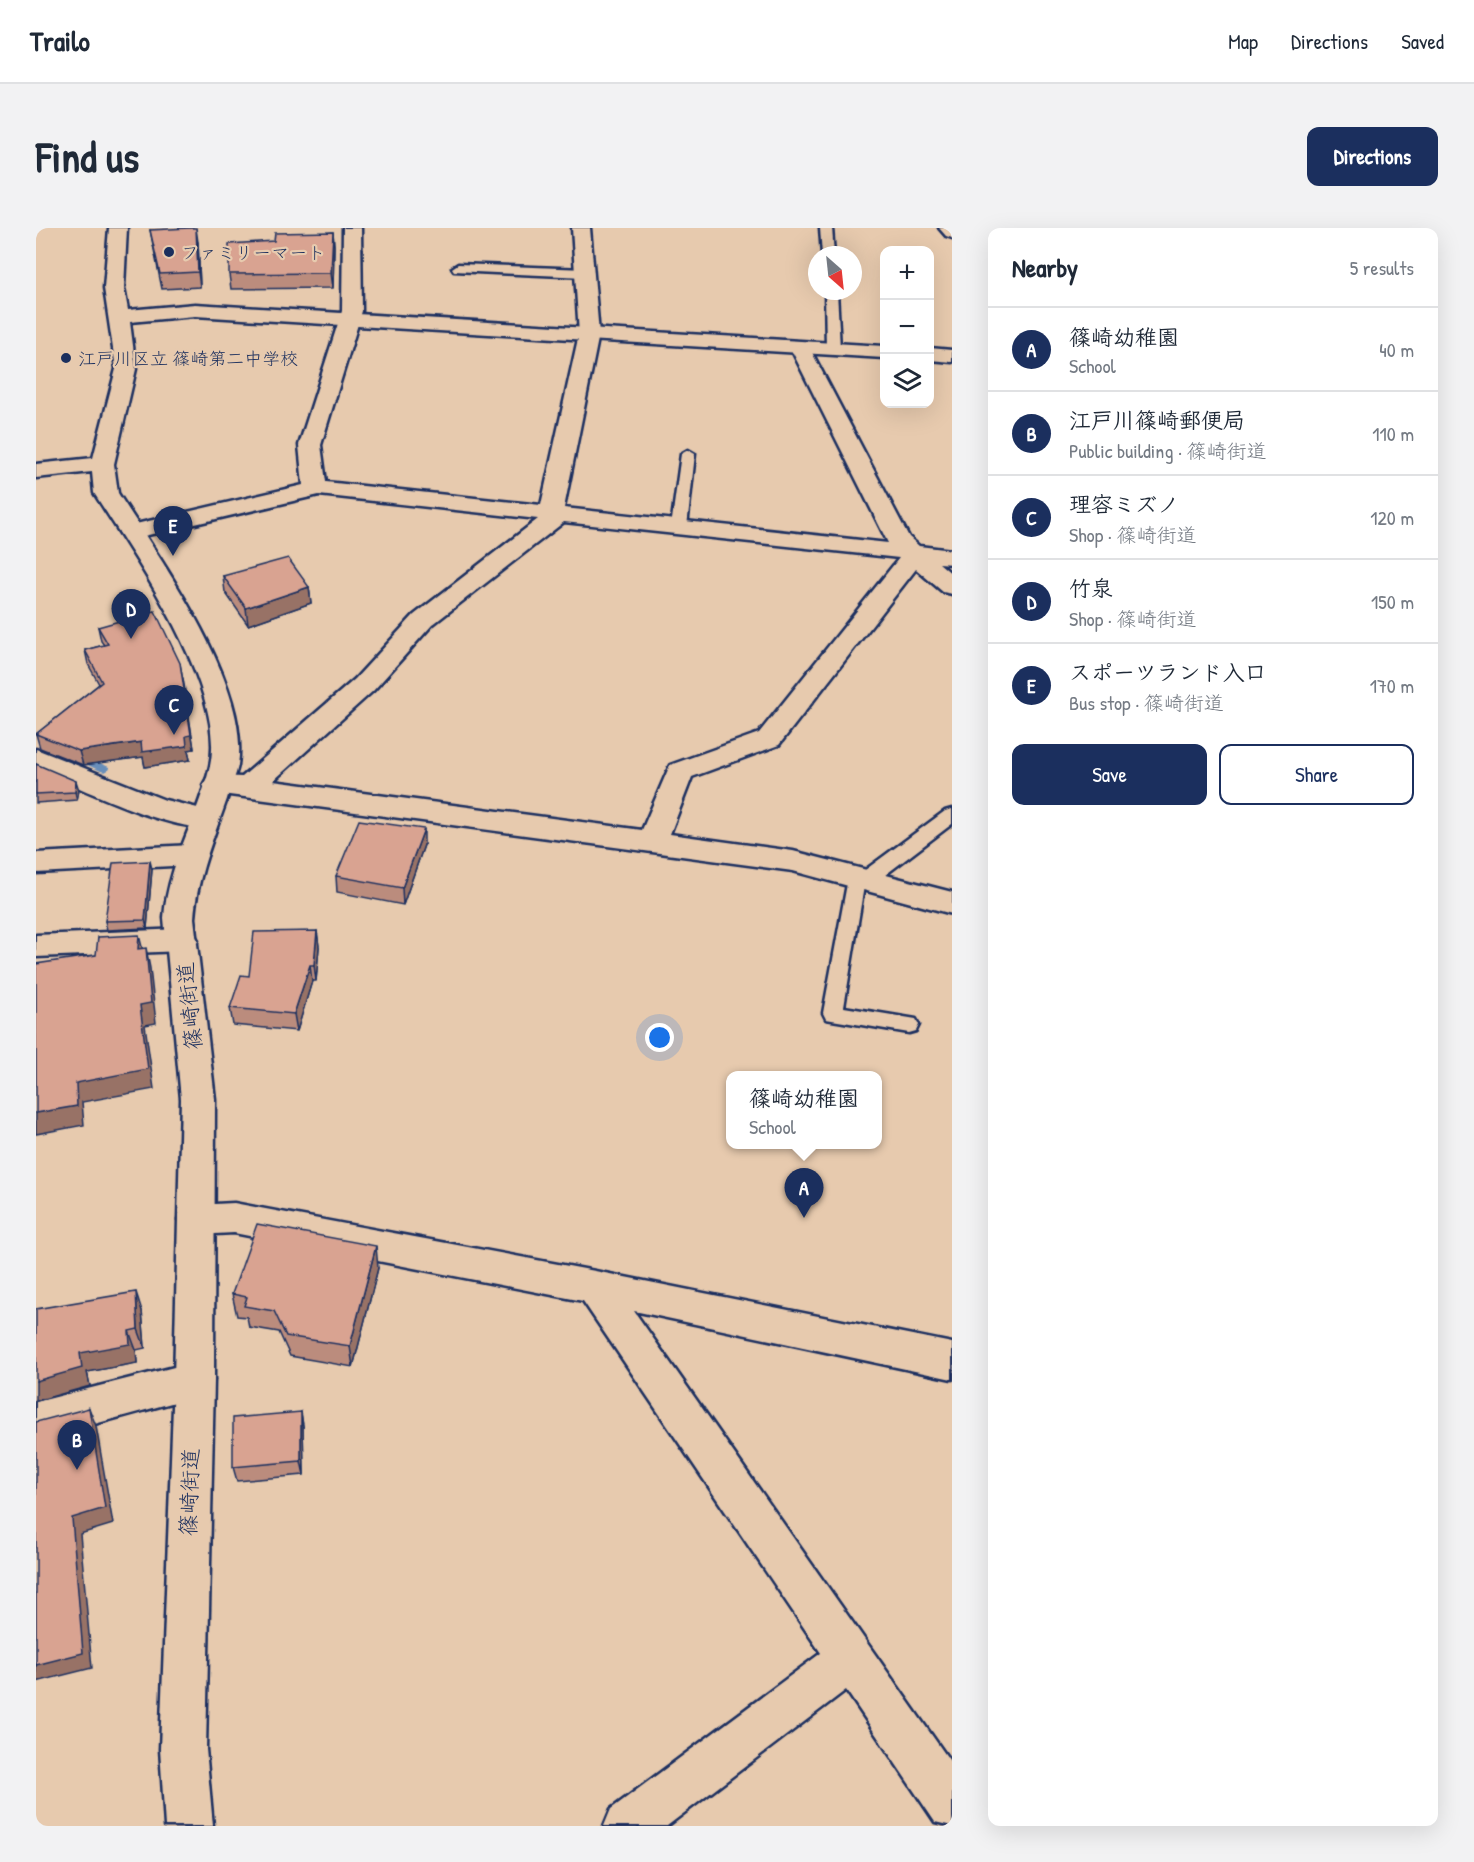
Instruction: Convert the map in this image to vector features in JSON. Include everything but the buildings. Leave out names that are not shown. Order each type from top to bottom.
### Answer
[{"type":"street","name":"篠崎街道","points":[[118,228],[114,288],[126,369],[104,464],[106,493],[206,661],[219,696],[233,786],[204,819],[181,890],[179,918],[189,989],[198,1099],[194,1380],[183,1749],[189,1826]]},
{"type":"street","points":[[319,488],[312,482],[310,445],[352,311],[352,228]]},
{"type":"street","points":[[233,786],[364,685],[423,620],[555,514],[589,334],[581,228]]},
{"type":"street","points":[[948,228],[952,232]]},
{"type":"street","points":[[119,317],[195,310],[880,352]]},
{"type":"street","points":[[800,347],[899,541],[952,587]]},
{"type":"street","points":[[934,354],[952,356]]},
{"type":"street","points":[[36,471],[104,464]]},
{"type":"street","points":[[131,532],[319,488],[952,557]]},
{"type":"street","points":[[652,842],[680,771],[770,739],[915,554]]},
{"type":"street","points":[[36,758],[157,808],[204,819]]},
{"type":"street","points":[[233,786],[793,861],[952,903]]},
{"type":"street","points":[[36,863],[192,855]]},
{"type":"street","points":[[36,946],[182,940]]},
{"type":"street","points":[[196,1220],[234,1218],[596,1287],[952,1361]]},
{"type":"street","points":[[596,1287],[952,1805]]},
{"type":"street","points":[[36,1421],[194,1380]]},
{"type":"street","points":[[628,1826],[851,1658]]},
{"type":"lane","points":[[826,228],[827,246]]},
{"type":"lane","points":[[458,268],[585,273]]},
{"type":"lane","points":[[831,300],[833,349]]},
{"type":"lane","points":[[679,527],[688,454]]},
{"type":"lane","points":[[909,1025],[832,1012],[860,879],[952,815]]},
{"type":"waterway","points":[[78,757],[105,769]]},
{"type":"place","name":"ファミリーマート","points":[[169,252]]},
{"type":"place","name":"江戸川区立 篠崎第二中学校","points":[[66,358]]},
{"type":"place","name":"スポーツランド入口","points":[[173,556]]},
{"type":"place","name":"竹泉","points":[[131,639]]},
{"type":"place","name":"理容ミズノ","points":[[174,735]]},
{"type":"place","name":"篠崎幼稚園","points":[[804,1218]]},
{"type":"place","name":"江戸川篠崎郵便局","points":[[77,1470]]}]
